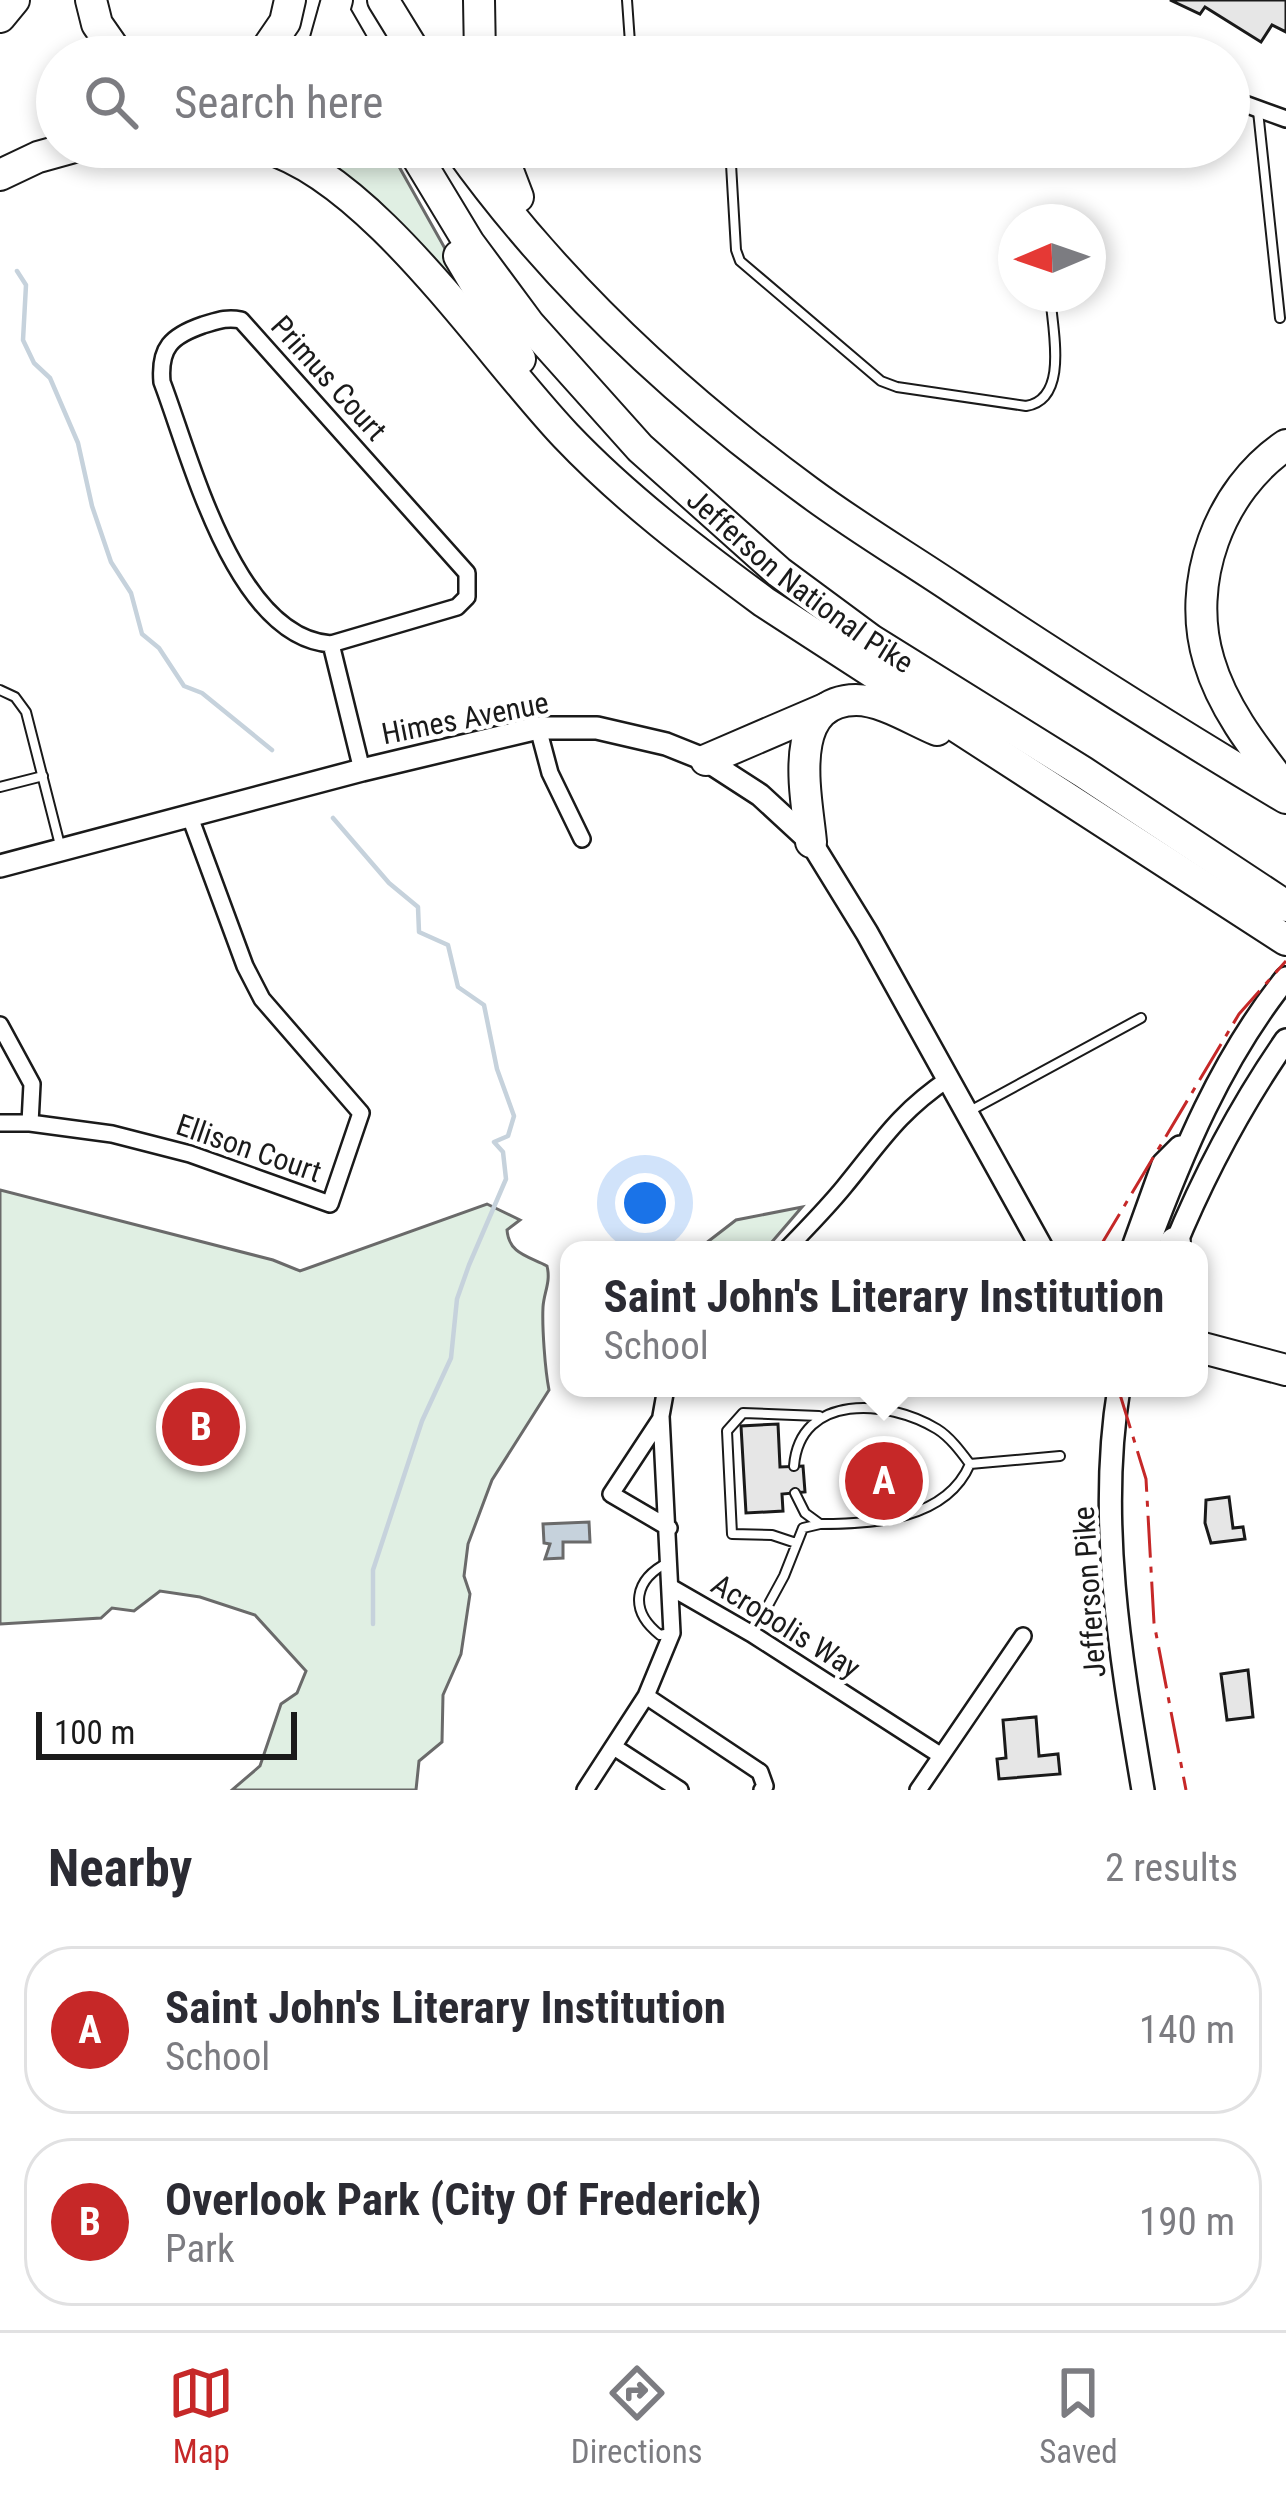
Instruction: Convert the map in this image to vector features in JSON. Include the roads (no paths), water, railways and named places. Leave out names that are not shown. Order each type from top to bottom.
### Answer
[{"type":"highway","points":[[0,17],[14,0]]},
{"type":"highway","points":[[91,0],[106,36]]},
{"type":"highway","points":[[276,36],[290,0]]},
{"type":"highway","points":[[364,0],[385,36]]},
{"type":"highway","points":[[383,0],[405,36]]},
{"type":"highway","points":[[479,0],[480,36]]},
{"type":"highway","points":[[326,36],[335,6]]},
{"type":"highway","points":[[335,6],[350,36]]},
{"type":"highway","points":[[0,175],[36,158]]},
{"type":"highway","points":[[313,168],[355,200],[568,437],[686,545],[1286,940]]},
{"type":"highway","points":[[420,168],[492,316],[568,437]]},
{"type":"highway","name":"Jefferson National Pike","points":[[423,168],[469,243],[529,324],[640,448],[779,572],[871,640],[1286,906]]},
{"type":"highway","points":[[474,168],[584,302],[809,492],[1129,704],[1286,794]]},
{"type":"highway","points":[[496,168],[596,294],[610,322]]},
{"type":"highway","points":[[507,168],[518,197]]},
{"type":"highway","points":[[1286,445],[1240,488],[1217,531],[1203,576],[1202,617],[1208,659],[1220,689],[1246,738],[1286,794]]},
{"type":"highway","points":[[706,760],[834,705],[859,700],[1019,765]]},
{"type":"highway","points":[[811,842],[805,742],[815,721],[834,705]]},
{"type":"highway","points":[[1210,1350],[1286,1370]]},
{"type":"street","points":[[1250,107],[1286,119]]},
{"type":"street","name":"Primus Court","points":[[228,317],[241,320],[467,573],[466,597],[457,607],[331,644],[309,643],[271,615],[234,570],[162,382],[160,360],[179,333],[228,317]]},
{"type":"street","points":[[331,644],[362,770]]},
{"type":"street","points":[[538,728],[550,773],[582,839]]},
{"type":"street","name":"Himes Avenue","points":[[0,866],[538,728],[597,728],[667,744],[706,760],[760,795],[811,842],[1038,1241]]},
{"type":"street","name":"Ellison Court","points":[[30,1123],[112,1134],[190,1154],[330,1204],[362,1113],[262,999],[245,967],[190,817]]},
{"type":"street","points":[[1168,1241],[1186,1143],[1286,978]]},
{"type":"street","points":[[0,1025],[6,1048],[32,1084],[30,1123],[0,1123]]},
{"type":"street","points":[[1171,1241],[1261,1076],[1286,1040]]},
{"type":"street","points":[[794,1241],[843,1189],[891,1125],[912,1103],[948,1079]]},
{"type":"street","points":[[1135,1241],[1162,1163],[1186,1143]]},
{"type":"street","points":[[665,1397],[662,1417],[672,1588]]},
{"type":"street","name":"Jefferson Pike","points":[[1118,1397],[1111,1529],[1127,1696],[1143,1790]]},
{"type":"street","points":[[662,1417],[610,1494],[669,1528]]},
{"type":"street","name":"Acropolis Way","points":[[585,1790],[659,1673],[672,1633],[672,1588],[940,1755]]},
{"type":"street","points":[[918,1790],[1023,1636]]},
{"type":"street","points":[[646,1696],[760,1772],[762,1790]]},
{"type":"street","points":[[614,1747],[680,1790]]},
{"type":"lane","points":[[627,0],[630,36]]},
{"type":"lane","points":[[1258,110],[1280,318]]},
{"type":"lane","points":[[731,168],[740,261],[881,381],[1026,406],[1041,403],[1054,380],[1051,312]]},
{"type":"lane","points":[[0,690],[15,697],[26,712],[61,850]]},
{"type":"lane","points":[[0,787],[43,776]]},
{"type":"lane","points":[[967,1113],[1141,1018]]},
{"type":"lane","points":[[796,1544],[772,1535],[732,1534],[727,1431],[743,1413],[892,1412],[941,1431],[970,1463]]},
{"type":"lane","points":[[794,1466],[796,1444],[820,1416]]},
{"type":"lane","points":[[970,1463],[1060,1456]]},
{"type":"lane","points":[[752,1634],[784,1576],[803,1528],[888,1519],[924,1509],[951,1494],[970,1463]]},
{"type":"lane","points":[[795,1493],[806,1513],[820,1524]]},
{"type":"lane","points":[[671,1562],[651,1570],[640,1601],[641,1615],[650,1628],[660,1635],[672,1633]]},
{"type":"waterway","points":[[17,271],[26,285],[23,340],[34,363],[50,378],[78,443],[92,506],[111,562],[131,593],[142,634],[159,648],[184,686],[202,693],[272,750]]},
{"type":"waterway","points":[[333,818],[389,883],[418,907],[419,932],[448,945],[458,987],[484,1005],[497,1069],[514,1116],[508,1136],[494,1142],[503,1152],[506,1179],[457,1299],[451,1358],[422,1421],[373,1570],[373,1624]]},
{"type":"place","name":"Overlook Park (City Of Frederick)","points":[[201,1427]]},
{"type":"place","name":"Saint John's Literary Institution","points":[[884,1481]]}]
